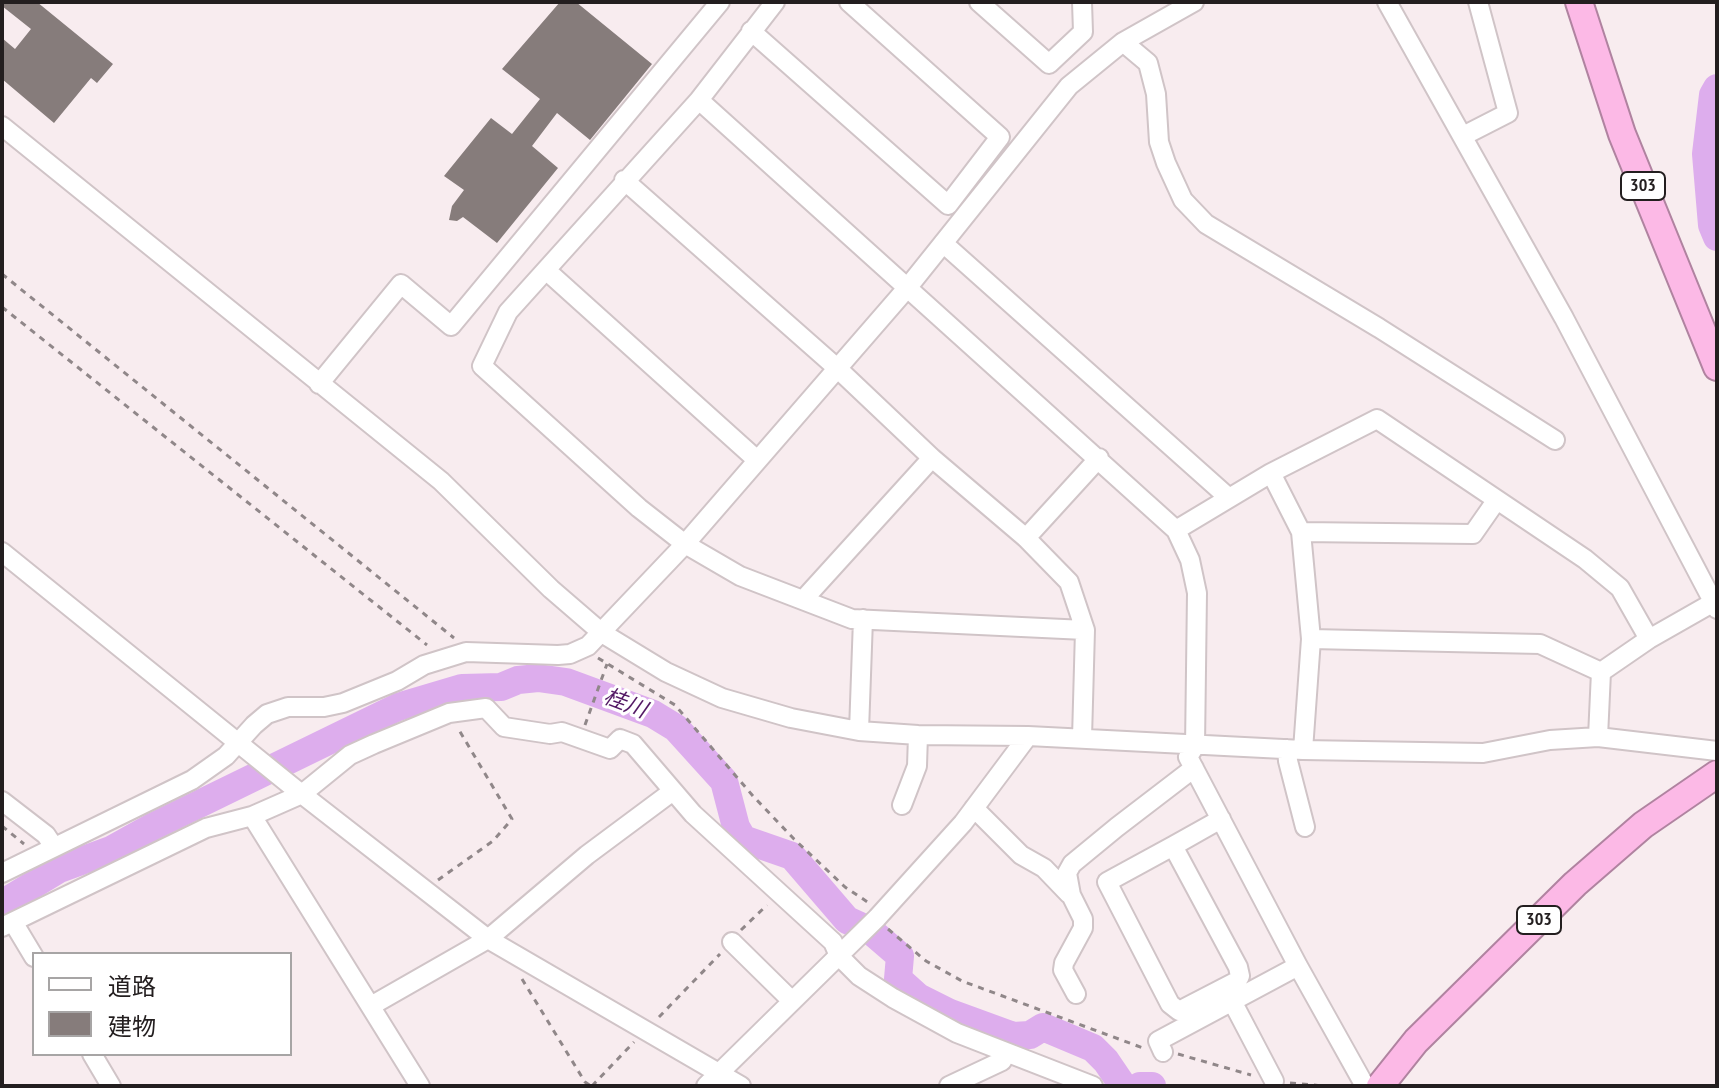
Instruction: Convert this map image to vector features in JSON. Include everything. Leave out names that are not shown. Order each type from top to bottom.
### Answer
[{"type":"highway","name":"303","points":[[1579,2],[1622,134],[1717,367]]},
{"type":"highway","name":"303","points":[[1380,1086],[1416,1041],[1575,884],[1643,825],[1717,774]]},
{"type":"street","points":[[319,384],[401,284],[451,326],[720,2]]},
{"type":"street","points":[[775,2],[699,100],[508,312],[482,366],[639,508],[685,544],[740,576],[852,619],[1085,630]]},
{"type":"street","points":[[751,31],[948,205],[1000,137],[849,2]]},
{"type":"street","points":[[979,2],[1049,64],[1083,32],[1082,2]]},
{"type":"street","points":[[2,873],[192,780],[226,756],[246,748],[267,714],[288,707],[324,707],[343,703],[439,660],[466,652],[558,655],[570,654],[588,646],[685,544],[908,287],[1069,86],[1123,42],[1194,2]]},
{"type":"street","points":[[1387,2],[1564,318],[1716,605],[1649,639],[1601,672]]},
{"type":"street","points":[[1463,136],[1508,113],[1478,2]]},
{"type":"street","points":[[1123,42],[1148,63],[1156,94],[1159,142],[1166,163],[1183,200],[1206,224],[1379,328],[1555,440]]},
{"type":"street","points":[[699,100],[1176,530],[1190,560],[1197,593],[1195,746],[1188,757],[1365,1086]]},
{"type":"street","points":[[2,126],[441,481],[551,589],[602,633],[666,672],[722,698],[791,718],[859,731],[918,735],[1028,736],[1195,746],[1483,753],[1550,740],[1598,737],[1717,751]]},
{"type":"street","points":[[624,180],[837,368],[932,458],[1026,538],[1069,582],[1085,630],[1082,738]]},
{"type":"street","points":[[943,243],[1229,498]]},
{"type":"street","points":[[547,271],[757,460]]},
{"type":"street","points":[[1176,530],[1271,473],[1377,419],[1585,559],[1620,588],[1649,639]]},
{"type":"street","points":[[803,600],[932,458]]},
{"type":"street","points":[[1026,538],[1099,458]]},
{"type":"street","points":[[1271,473],[1301,532],[1311,639],[1295,749],[1288,761],[1305,827]]},
{"type":"street","points":[[1301,532],[1473,534],[1496,501]]},
{"type":"street","points":[[2,552],[298,791],[488,939],[646,1029],[712,1079],[741,1086]]},
{"type":"street","points":[[859,731],[863,619]]},
{"type":"street","points":[[1311,639],[1540,644],[1601,672]]},
{"type":"street","points":[[1598,737],[1601,672]]},
{"type":"street","points":[[32,955],[7,925],[206,828],[252,816],[298,791],[350,755],[449,713],[486,708],[504,727],[550,734],[562,732],[610,749],[620,739],[633,744],[693,814],[833,942],[859,976],[957,1033],[1093,1086]]},
{"type":"street","points":[[902,805],[917,766],[918,735]]},
{"type":"street","points":[[712,1079],[880,915],[974,808],[1028,736]]},
{"type":"street","points":[[1076,994],[1063,970],[1083,928],[1083,919],[1066,882],[1072,864],[1194,768]]},
{"type":"street","points":[[376,1003],[488,939],[587,855],[673,791]]},
{"type":"street","points":[[2,801],[46,835],[54,847]]},
{"type":"street","points":[[974,808],[1021,855],[1044,868],[1071,895]]},
{"type":"street","points":[[252,816],[420,1086]]},
{"type":"street","points":[[1173,846],[1240,976],[1237,981],[1179,1011],[1170,1004],[1107,882],[1221,819]]},
{"type":"street","points":[[732,942],[792,1001]]},
{"type":"street","points":[[1163,1052],[1158,1041],[1298,966]]},
{"type":"street","points":[[1232,1001],[1274,1081]]},
{"type":"street","points":[[949,1086],[1002,1061],[1006,1053]]},
{"type":"street","points":[[93,1056],[111,1086]]},
{"type":"path","points":[[2,274],[461,644],[466,652]]},
{"type":"path","points":[[2,307],[433,650],[439,660]]},
{"type":"path","points":[[588,646],[597,658],[675,705],[794,839],[880,915],[926,961],[979,988],[1001,993],[1154,1052],[1173,1052],[1274,1081],[1324,1086]]},
{"type":"path","points":[[585,726],[607,663]]},
{"type":"path","points":[[423,890],[479,853],[512,819],[449,713]]},
{"type":"path","points":[[2,826],[36,856]]},
{"type":"path","points":[[509,951],[528,993],[585,1082],[592,1086],[779,892]]},
{"type":"building","points":[[2,2],[37,2],[113,64],[97,83],[91,78],[54,123],[2,79],[2,38],[15,49],[31,29],[2,6]]},
{"type":"building","points":[[560,2],[576,2],[652,64],[590,140],[557,113],[532,146],[558,168],[497,243],[463,217],[457,221],[449,220],[452,206],[464,190],[444,176],[491,118],[512,134],[540,99],[502,69]]},
{"type":"waterway","name":"桂川","points":[[1717,88],[1713,95],[1706,154],[1712,225],[1717,237]]},
{"type":"waterway","name":"桂川","points":[[2,905],[59,869],[111,850],[398,707],[462,688],[501,687],[518,680],[538,678],[566,682],[653,714],[676,728],[724,781],[736,827],[743,839],[792,856],[847,920],[871,931],[900,956],[898,979],[918,997],[950,1013],[1013,1036],[1030,1035],[1043,1027],[1093,1048],[1123,1086]]},
{"type":"waterway","points":[[997,1043],[1003,1032]]},
{"type":"waterway","name":"桂川","points":[[1140,1086],[1152,1086]]}]
